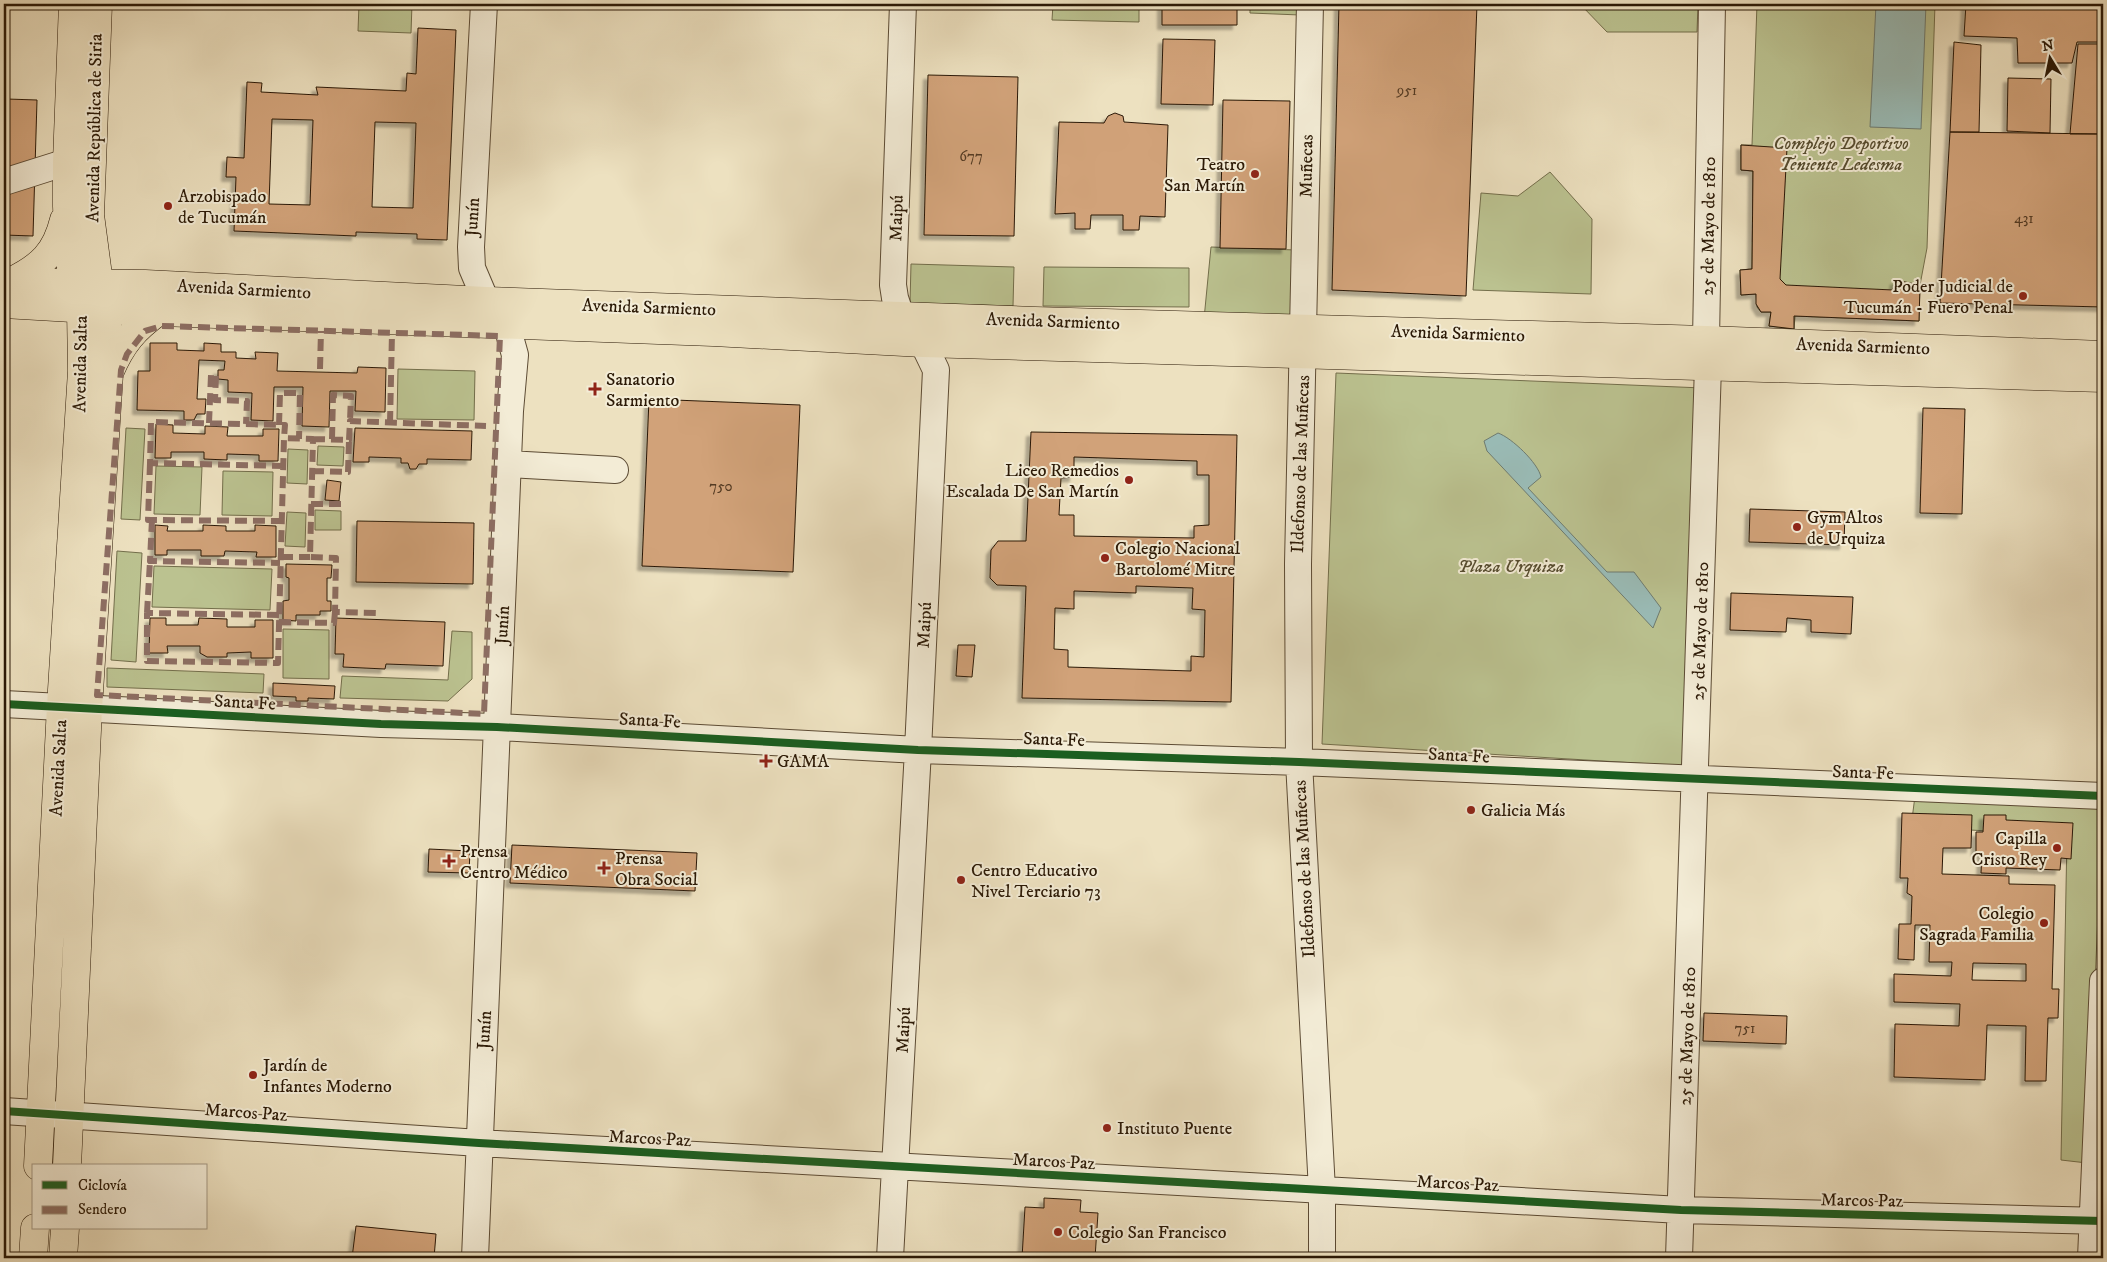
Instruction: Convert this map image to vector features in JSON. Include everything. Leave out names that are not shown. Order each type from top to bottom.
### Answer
[{"type":"main road","name":"Avenida República de Siria","points":[[73,4],[67,162],[79,211],[87,282]]},
{"type":"main road","name":"Avenida República de Siria","points":[[79,211],[98,4]]},
{"type":"main road","points":[[82,371],[73,341],[64,329],[47,316],[8,293],[54,250],[79,211],[112,264],[122,273],[145,284]]},
{"type":"main road","name":"Avenida Sarmiento","points":[[8,293],[87,282],[486,301],[1304,329],[2103,378]]},
{"type":"main road","name":"Avenida Salta","points":[[67,1164],[88,708],[109,373],[87,282]]},
{"type":"main road","name":"Avenida Sarmiento","points":[[8,293],[94,310],[738,333],[924,343],[1303,355],[1707,353],[2103,355]]},
{"type":"main road","name":"Avenida Salta","points":[[38,1164],[61,706],[82,371],[94,310]]},
{"type":"main road","points":[[109,373],[124,341],[143,322],[159,311]]},
{"type":"main road","points":[[33,1258],[35,1230]]},
{"type":"main road","points":[[64,1258],[65,1230]]},
{"type":"street","name":"Junín","points":[[474,1258],[508,464],[515,355],[507,326],[486,301],[472,268],[471,247],[484,4]]},
{"type":"street","name":"Maipú","points":[[890,1258],[918,750],[936,370],[924,343],[901,316],[894,298],[903,4]]},
{"type":"street","name":"Muñecas","points":[[1304,329],[1310,4]]},
{"type":"street","name":"25 de Mayo de 1810","points":[[1679,1258],[1696,780],[1707,353],[1712,4]]},
{"type":"street","points":[[4,182],[67,162]]},
{"type":"street","name":"Ildefonso de las Muñecas","points":[[1304,329],[1298,564],[1298,762],[1322,1190],[1322,1258]]},
{"type":"street","points":[[508,464],[615,470]]},
{"type":"street","name":"Santa Fe","points":[[4,704],[381,724],[497,727],[918,750],[1298,762],[2103,796]]},
{"type":"street","points":[[2091,1258],[2098,1220],[2103,981]]},
{"type":"street","name":"Marcos Paz","points":[[4,1111],[479,1143],[1681,1210],[2098,1220]]},
{"type":"green space","points":[[359,4],[412,4],[411,33],[358,31]]},
{"type":"green space","points":[[1053,4],[1139,4],[1139,22],[1052,20]]},
{"type":"green space","points":[[1250,4],[1301,4],[1300,15],[1250,13]]},
{"type":"green space","points":[[1580,4],[1698,4],[1697,32],[1607,32]]},
{"type":"green space","name":"Complejo Deportivo Teniente Ledesma","points":[[1757,4],[1935,4],[1927,248],[1920,285],[1919,321],[1795,316],[1794,329],[1769,326],[1771,312],[1761,312],[1757,307],[1756,294],[1741,295],[1740,270],[1752,269],[1753,171],[1741,170],[1741,145],[1752,145]]},
{"type":"green space","points":[[1550,172],[1592,219],[1591,294],[1473,290],[1481,193],[1518,196]]},
{"type":"green space","points":[[1211,247],[1296,250],[1304,329],[1204,319]]},
{"type":"green space","points":[[911,264],[1014,267],[1013,306],[910,303]]},
{"type":"green space","points":[[1044,267],[1189,268],[1189,307],[1043,306]]},
{"type":"green space","points":[[398,369],[475,371],[474,420],[397,419]]},
{"type":"green space","name":"Plaza Urquiza","points":[[1336,373],[1703,388],[1685,766],[1322,744]]},
{"type":"green space","points":[[126,428],[145,429],[140,520],[121,519]]},
{"type":"green space","points":[[318,446],[344,447],[343,466],[317,465]]},
{"type":"green space","points":[[288,449],[308,450],[307,484],[287,483]]},
{"type":"green space","points":[[156,466],[202,467],[200,515],[154,514]]},
{"type":"green space","points":[[223,471],[273,472],[272,516],[222,515]]},
{"type":"green space","points":[[315,510],[341,511],[341,530],[315,530]]},
{"type":"green space","points":[[287,512],[306,513],[305,547],[285,546]]},
{"type":"green space","points":[[117,551],[142,553],[136,662],[111,660]]},
{"type":"green space","points":[[154,566],[272,569],[270,610],[152,607]]},
{"type":"green space","points":[[283,629],[329,630],[329,679],[283,678]]},
{"type":"green space","points":[[452,631],[472,632],[472,679],[448,701],[340,698],[342,676],[448,680]]},
{"type":"green space","points":[[107,668],[264,674],[263,693],[107,687]]},
{"type":"green space","points":[[1915,796],[2103,802],[2087,1163],[2061,1160],[2067,835],[1911,827]]},
{"type":"water","points":[[1876,4],[1926,4],[1921,129],[1870,127]]},
{"type":"water","points":[[1498,433],[1524,452],[1539,471],[1541,477],[1528,488],[1607,572],[1634,572],[1661,608],[1653,628],[1487,451],[1484,441]]},
{"type":"building","points":[[1162,4],[1237,4],[1237,25],[1162,25]]},
{"type":"building","points":[[1339,4],[1477,4],[1466,296],[1332,290]]},
{"type":"building","points":[[1966,4],[2103,4],[2103,42],[2077,42],[2072,63],[2018,63],[2017,38],[1964,36]]},
{"type":"building","points":[[418,28],[456,30],[447,240],[417,239],[417,234],[356,232],[356,236],[234,231],[236,177],[226,177],[227,157],[244,158],[247,82],[262,83],[261,92],[318,95],[316,87],[406,91],[407,73],[416,74]],"holes":[[[272,119],[313,120],[310,205],[269,204]],[[375,122],[416,123],[413,208],[372,207]]]},
{"type":"building","points":[[1163,39],[1215,40],[1213,105],[1161,104]]},
{"type":"building","points":[[1954,42],[1981,45],[1979,132],[1950,132]]},
{"type":"building","points":[[2078,44],[2103,44],[2103,134],[2070,134]]},
{"type":"building","points":[[928,75],[1018,77],[1014,236],[924,235]]},
{"type":"building","points":[[2008,78],[2051,79],[2050,133],[2007,131]]},
{"type":"building","points":[[7,99],[37,100],[33,236],[4,235]]},
{"type":"building","name":"Teatro San Martín","points":[[1223,100],[1290,101],[1286,249],[1220,248]]},
{"type":"building","points":[[1115,113],[1123,116],[1124,122],[1168,125],[1165,217],[1140,216],[1139,230],[1123,230],[1123,215],[1091,215],[1090,229],[1075,229],[1075,213],[1055,214],[1059,122],[1104,123],[1108,116]]},
{"type":"building","name":"Poder Judicial de Tucumán - Fuero Penal","points":[[1950,132],[2103,134],[2103,307],[1940,303]]},
{"type":"building","points":[[1741,145],[1787,148],[1780,279],[1786,285],[1893,290],[1895,280],[1920,285],[1919,321],[1794,316],[1794,329],[1769,326],[1771,312],[1761,312],[1756,304],[1756,294],[1741,295],[1740,270],[1752,269],[1753,171],[1741,170]]},
{"type":"building","points":[[150,343],[177,343],[177,350],[204,351],[204,343],[221,344],[221,352],[236,352],[236,358],[256,359],[255,352],[278,353],[277,371],[357,373],[358,367],[386,368],[385,412],[355,411],[356,391],[330,391],[329,427],[302,426],[303,387],[274,387],[273,421],[251,420],[252,393],[228,392],[228,380],[218,379],[218,370],[224,370],[225,361],[199,360],[197,399],[206,399],[205,414],[197,414],[194,420],[184,420],[184,411],[137,410],[138,371],[150,371]]},
{"type":"building","points":[[649,399],[800,405],[793,572],[642,566]]},
{"type":"building","points":[[1923,408],[1965,409],[1962,514],[1920,513]]},
{"type":"building","points":[[156,424],[173,425],[173,433],[205,434],[205,426],[228,427],[227,436],[263,436],[263,429],[279,429],[278,461],[259,461],[259,455],[227,454],[227,460],[204,459],[204,452],[171,452],[171,458],[155,458]]},
{"type":"building","points":[[355,428],[472,431],[471,460],[427,459],[427,464],[419,464],[416,469],[410,469],[408,463],[401,463],[401,458],[369,457],[369,462],[353,462]]},
{"type":"building","points":[[1031,432],[1237,435],[1231,702],[1022,698],[1026,586],[997,585],[990,578],[991,550],[998,541],[1026,541]],"holes":[[[1074,457],[1197,461],[1197,475],[1209,475],[1209,525],[1194,526],[1194,538],[1074,536],[1074,515],[1059,515],[1061,478],[1074,477]],[[1136,586],[1193,588],[1192,609],[1205,610],[1204,657],[1191,656],[1191,671],[1068,667],[1068,650],[1054,649],[1055,608],[1074,609],[1074,591],[1136,593]]]},
{"type":"building","points":[[327,480],[341,482],[339,501],[325,500]]},
{"type":"building","name":"Gym Altos de Urquiza","points":[[1750,509],[1845,512],[1844,545],[1749,542]]},
{"type":"building","points":[[357,521],[474,523],[473,584],[356,582]]},
{"type":"building","points":[[155,525],[168,526],[167,531],[203,531],[203,525],[226,526],[226,531],[255,531],[255,525],[276,526],[276,557],[256,557],[257,552],[225,551],[224,556],[201,556],[201,550],[167,550],[167,555],[155,555]]},
{"type":"building","points":[[286,564],[332,565],[331,578],[327,578],[327,601],[331,601],[331,611],[320,611],[320,615],[296,615],[296,621],[283,620],[283,601],[289,600],[289,578],[286,577]]},
{"type":"building","points":[[1731,593],[1853,597],[1851,634],[1811,632],[1811,620],[1787,618],[1786,632],[1730,630]]},
{"type":"building","points":[[150,618],[166,618],[166,625],[198,625],[199,618],[227,619],[227,627],[255,627],[255,620],[273,620],[273,658],[251,658],[251,652],[227,653],[227,657],[207,657],[200,653],[200,646],[167,646],[168,653],[149,653]]},
{"type":"building","points":[[336,618],[445,622],[443,666],[386,664],[385,669],[343,667],[344,654],[335,654]]},
{"type":"building","points":[[958,645],[975,645],[972,677],[956,676]]},
{"type":"building","points":[[273,683],[335,686],[334,699],[308,698],[308,701],[296,701],[296,697],[273,696]]},
{"type":"building","points":[[1902,813],[1972,815],[1971,848],[1943,848],[1942,874],[2009,876],[2009,884],[2055,885],[2052,989],[2059,989],[2058,1018],[2048,1018],[2046,1081],[2025,1081],[2026,1026],[1987,1025],[1985,1080],[1894,1077],[1895,1024],[1959,1026],[1960,1004],[1894,1002],[1894,974],[1951,976],[1952,962],[1929,962],[1930,925],[1915,925],[1914,960],[1898,959],[1899,924],[1911,924],[1912,896],[1907,893],[1908,878],[1900,878]],"holes":[[[1973,963],[2026,964],[2026,981],[1972,980]]]},
{"type":"building","points":[[1984,815],[2006,815],[2006,820],[2073,823],[2071,859],[2061,858],[2060,870],[2006,868],[2006,874],[1981,873],[1982,853],[1976,852],[1976,832],[1983,832]]},
{"type":"building","name":"Prensa Obra Social","points":[[512,845],[697,853],[695,891],[510,883]]},
{"type":"building","name":"Prensa Centro Médico","points":[[429,849],[470,851],[469,873],[428,872]]},
{"type":"building","points":[[1704,1013],[1787,1016],[1786,1044],[1703,1041]]},
{"type":"building","points":[[1044,1198],[1081,1200],[1080,1212],[1098,1213],[1095,1258],[1022,1258],[1025,1207],[1044,1208]]},
{"type":"building","points":[[356,1226],[436,1234],[434,1258],[352,1258]]},
{"type":"marked path","points":[[162,326],[500,336],[484,714],[97,695],[121,370],[127,354],[145,331],[162,326]]},
{"type":"marked path","points":[[320,369],[321,331]]},
{"type":"marked path","points":[[390,423],[392,333]]},
{"type":"marked path","points":[[209,423],[211,375],[216,375],[215,400],[247,401],[246,424]]},
{"type":"marked path","points":[[279,425],[280,393],[300,393],[299,439]]},
{"type":"marked path","points":[[332,439],[333,395],[351,396],[350,421]]},
{"type":"marked path","points":[[313,439],[349,440],[350,421],[486,426]]},
{"type":"marked path","points":[[284,438],[285,425],[151,422],[150,463],[284,466]]},
{"type":"marked path","points":[[279,615],[147,613],[147,661],[278,663],[284,438],[313,439],[310,557],[336,558],[335,612],[376,613]]},
{"type":"marked path","points":[[312,471],[348,472],[349,440]]},
{"type":"marked path","points":[[150,463],[148,520],[282,521]]},
{"type":"marked path","points":[[311,504],[346,504]]},
{"type":"marked path","points":[[152,520],[150,561],[280,563]]},
{"type":"marked path","points":[[281,557],[310,557]]},
{"type":"marked path","points":[[147,613],[150,561]]},
{"type":"marked path","points":[[279,622],[334,623],[335,612]]},
{"type":"cycle path","points":[[4,704],[381,724],[497,727],[918,750],[1299,762],[2103,796]]},
{"type":"cycle path","points":[[4,1111],[479,1143],[1681,1210],[2103,1221]]},
{"type":"place","name":"Teatro San Martín","points":[[1255,174]]},
{"type":"place","name":"Arzobispado de Tucumán","points":[[168,206]]},
{"type":"place","name":"Poder Judicial de Tucumán - Fuero Penal","points":[[2023,296]]},
{"type":"place","name":"Sanatorio Sarmiento","points":[[595,389]]},
{"type":"place","name":"Liceo Remedios Escalada De San Martín","points":[[1129,480]]},
{"type":"place","name":"Gym Altos de Urquiza","points":[[1797,527]]},
{"type":"place","name":"Colegio Nacional Bartolomé Mitre","points":[[1105,558]]},
{"type":"place","name":"GAMA","points":[[766,761]]},
{"type":"place","name":"Galicia Más","points":[[1471,810]]},
{"type":"place","name":"Capilla Cristo Rey","points":[[2057,848]]},
{"type":"place","name":"Prensa Centro Médico","points":[[449,861]]},
{"type":"place","name":"Prensa Obra Social","points":[[604,868]]},
{"type":"place","name":"Centro Educativo Nivel Terciario 73","points":[[961,880]]},
{"type":"place","name":"Colegio Sagrada Familia","points":[[2044,923]]},
{"type":"place","name":"Jardín de Infantes Moderno","points":[[253,1075]]},
{"type":"place","name":"Instituto Puente","points":[[1107,1128]]},
{"type":"place","name":"Colegio San Francisco","points":[[1058,1232]]}]
